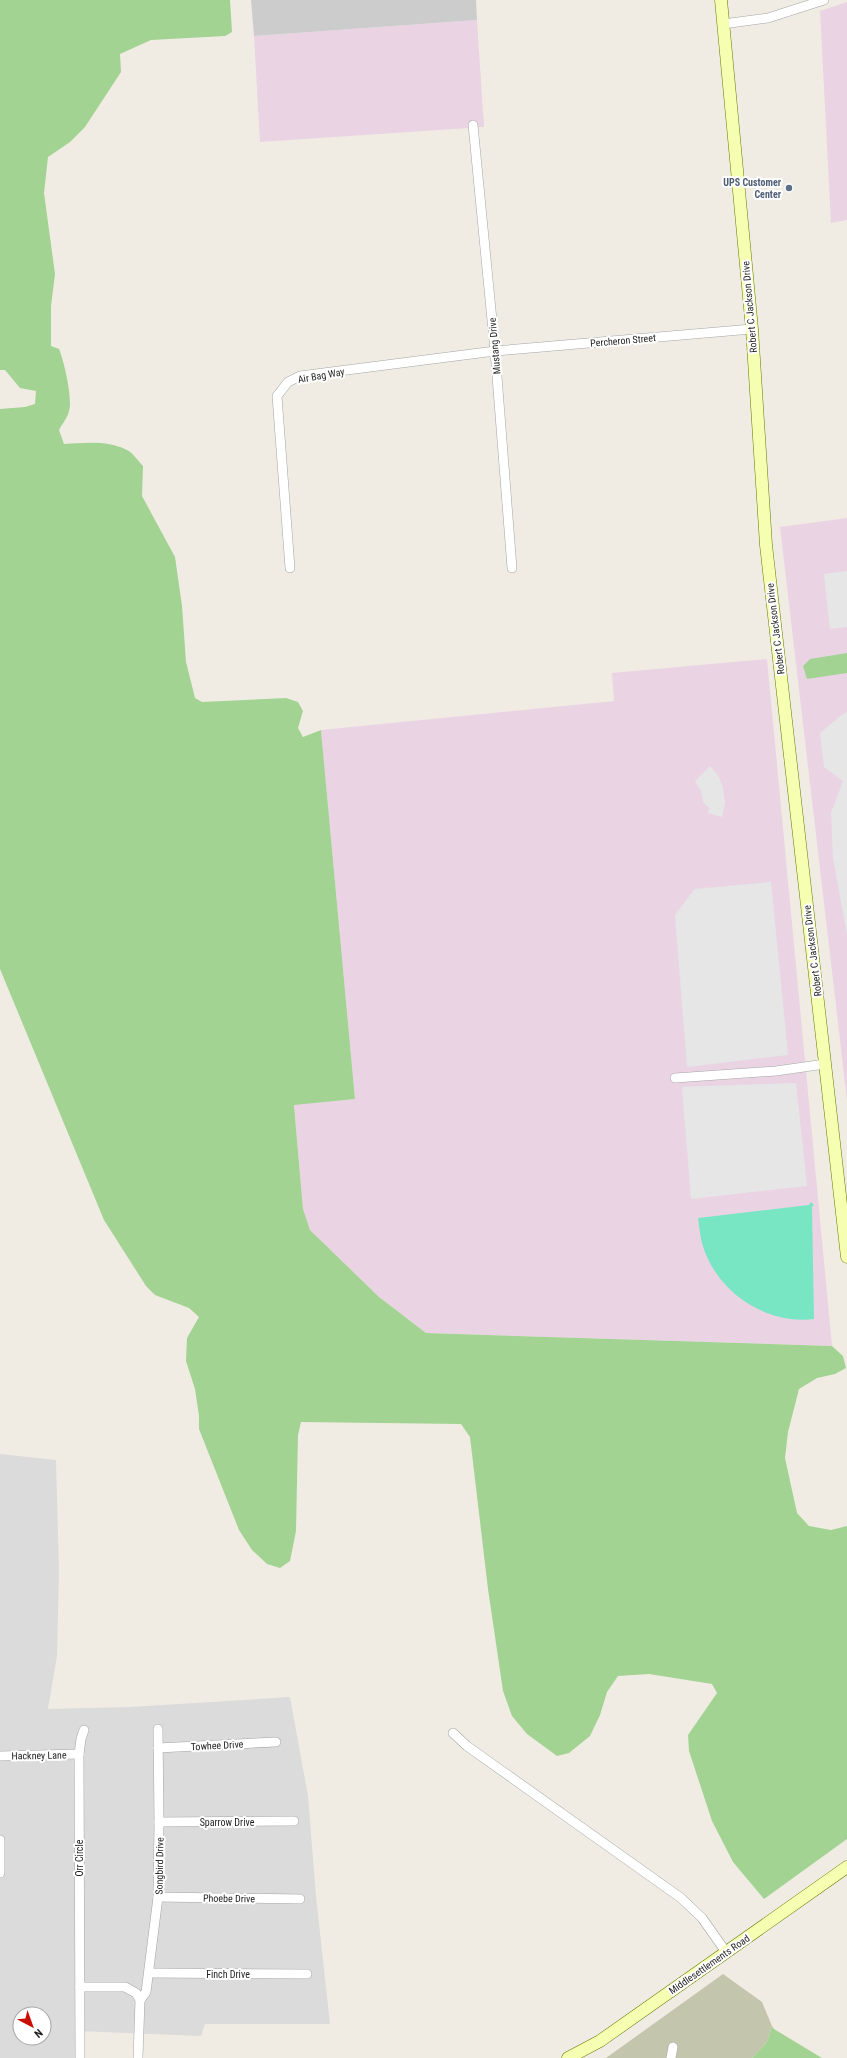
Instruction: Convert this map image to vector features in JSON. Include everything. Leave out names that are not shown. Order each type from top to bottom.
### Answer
[{"type":"main road","name":"Robert C Jackson Drive","points":[[721,0],[752,329],[766,545],[847,1257]]},
{"type":"main road","name":"Middlesettlements Road","points":[[568,2058],[600,2041],[847,1867]]},
{"type":"street","points":[[723,24],[768,18],[824,0]]},
{"type":"street","name":"Mustang Drive","points":[[473,125],[495,351],[512,568]]},
{"type":"street","name":"Percheron Street","points":[[495,351],[752,329]]},
{"type":"street","name":"Air Bag Way","points":[[290,568],[277,396],[288,382],[300,376],[495,351]]},
{"type":"street","points":[[675,1078],[776,1071],[825,1064]]},
{"type":"street","name":"Songbird Drive","points":[[140,2000],[146,1992],[158,1897],[158,1729]]},
{"type":"street","name":"Orr Circle","points":[[80,2058],[79,1754],[84,1730]]},
{"type":"street","points":[[453,1733],[467,1746],[681,1898],[702,1918],[726,1952]]},
{"type":"street","name":"Towhee Drive","points":[[158,1748],[276,1742]]},
{"type":"street","name":"Hackney Lane","points":[[0,1756],[79,1754]]},
{"type":"street","name":"Sparrow Drive","points":[[159,1822],[294,1821]]},
{"type":"street","points":[[0,1840],[0,1873]]},
{"type":"street","name":"Phoebe Drive","points":[[158,1897],[300,1899]]},
{"type":"street","name":"Finch Drive","points":[[149,1973],[307,1974]]},
{"type":"street","points":[[80,1987],[125,1987],[136,1992],[140,2000],[138,2058]]},
{"type":"street","points":[[671,2058],[673,2047]]},
{"type":"shaded area","points":[[251,0],[476,0],[477,20],[254,36]]},
{"type":"shaded area","points":[[847,2],[847,220],[831,223],[820,11]]},
{"type":"shaded area","points":[[477,20],[484,127],[260,142],[254,36]]},
{"type":"shaded area","points":[[847,518],[847,1100],[780,527]]},
{"type":"shaded area","points":[[847,571],[847,627],[830,629],[824,574]]},
{"type":"shaded area","points":[[767,659],[832,1346],[426,1333],[379,1297],[310,1230],[303,1209],[294,1104],[355,1099],[321,730],[614,701],[612,673]]},
{"type":"shaded area","points":[[847,712],[847,935],[833,858],[831,813],[843,781],[824,767],[820,733]]},
{"type":"shaded area","points":[[710,766],[719,777],[723,788],[725,803],[722,817],[708,813],[709,808],[703,802],[701,791],[695,781]]},
{"type":"shaded area","points":[[771,882],[788,1055],[687,1067],[675,915],[695,889]]},
{"type":"shaded area","points":[[796,1083],[807,1186],[691,1199],[682,1087]]},
{"type":"shaded area","points":[[0,1454],[56,1460],[59,1571],[57,1656],[48,1709],[130,1707],[290,1697],[308,1796],[316,1896],[330,2024],[205,2024],[201,2036],[77,2031],[77,2058],[0,2058]]},
{"type":"shaded area","points":[[723,1974],[762,2002],[772,2026],[767,2042],[752,2058],[606,2058]]},
{"type":"green space","points":[[0,0],[230,0],[232,32],[225,36],[151,40],[120,54],[121,72],[85,127],[70,142],[48,157],[44,193],[55,274],[51,306],[51,346],[59,349],[69,389],[69,411],[59,430],[64,444],[104,443],[120,447],[131,453],[143,466],[142,496],[175,557],[182,606],[186,662],[195,698],[202,702],[286,698],[298,702],[303,711],[298,728],[303,737],[321,730],[355,1099],[294,1105],[303,1209],[310,1230],[379,1297],[426,1333],[832,1346],[843,1356],[846,1368],[835,1374],[817,1378],[799,1389],[788,1432],[785,1458],[797,1513],[809,1526],[831,1530],[847,1526],[847,1839],[764,1899],[733,1862],[712,1821],[689,1751],[688,1735],[717,1693],[712,1684],[649,1674],[618,1676],[607,1692],[600,1715],[590,1736],[569,1753],[557,1756],[527,1734],[512,1716],[503,1691],[488,1589],[470,1437],[461,1424],[301,1422],[298,1435],[296,1531],[290,1561],[280,1568],[267,1564],[252,1550],[239,1530],[199,1429],[199,1416],[195,1389],[186,1361],[187,1338],[199,1317],[189,1308],[155,1295],[146,1286],[104,1220],[0,969],[0,409],[25,407],[35,404],[36,391],[20,388],[5,370],[0,370]]},
{"type":"green space","points":[[847,653],[847,673],[807,679],[803,666],[810,659]]},
{"type":"green space","points":[[811,1202],[814,1205],[812,1207],[814,1319],[796,1319],[778,1316],[760,1310],[744,1301],[730,1290],[718,1276],[709,1260],[702,1243],[698,1218],[809,1205]]},
{"type":"green space","points":[[772,2026],[774,2029],[822,2058],[752,2058],[767,2042]]},
{"type":"place","name":"UPS Customer Center","points":[[789,188]]}]
